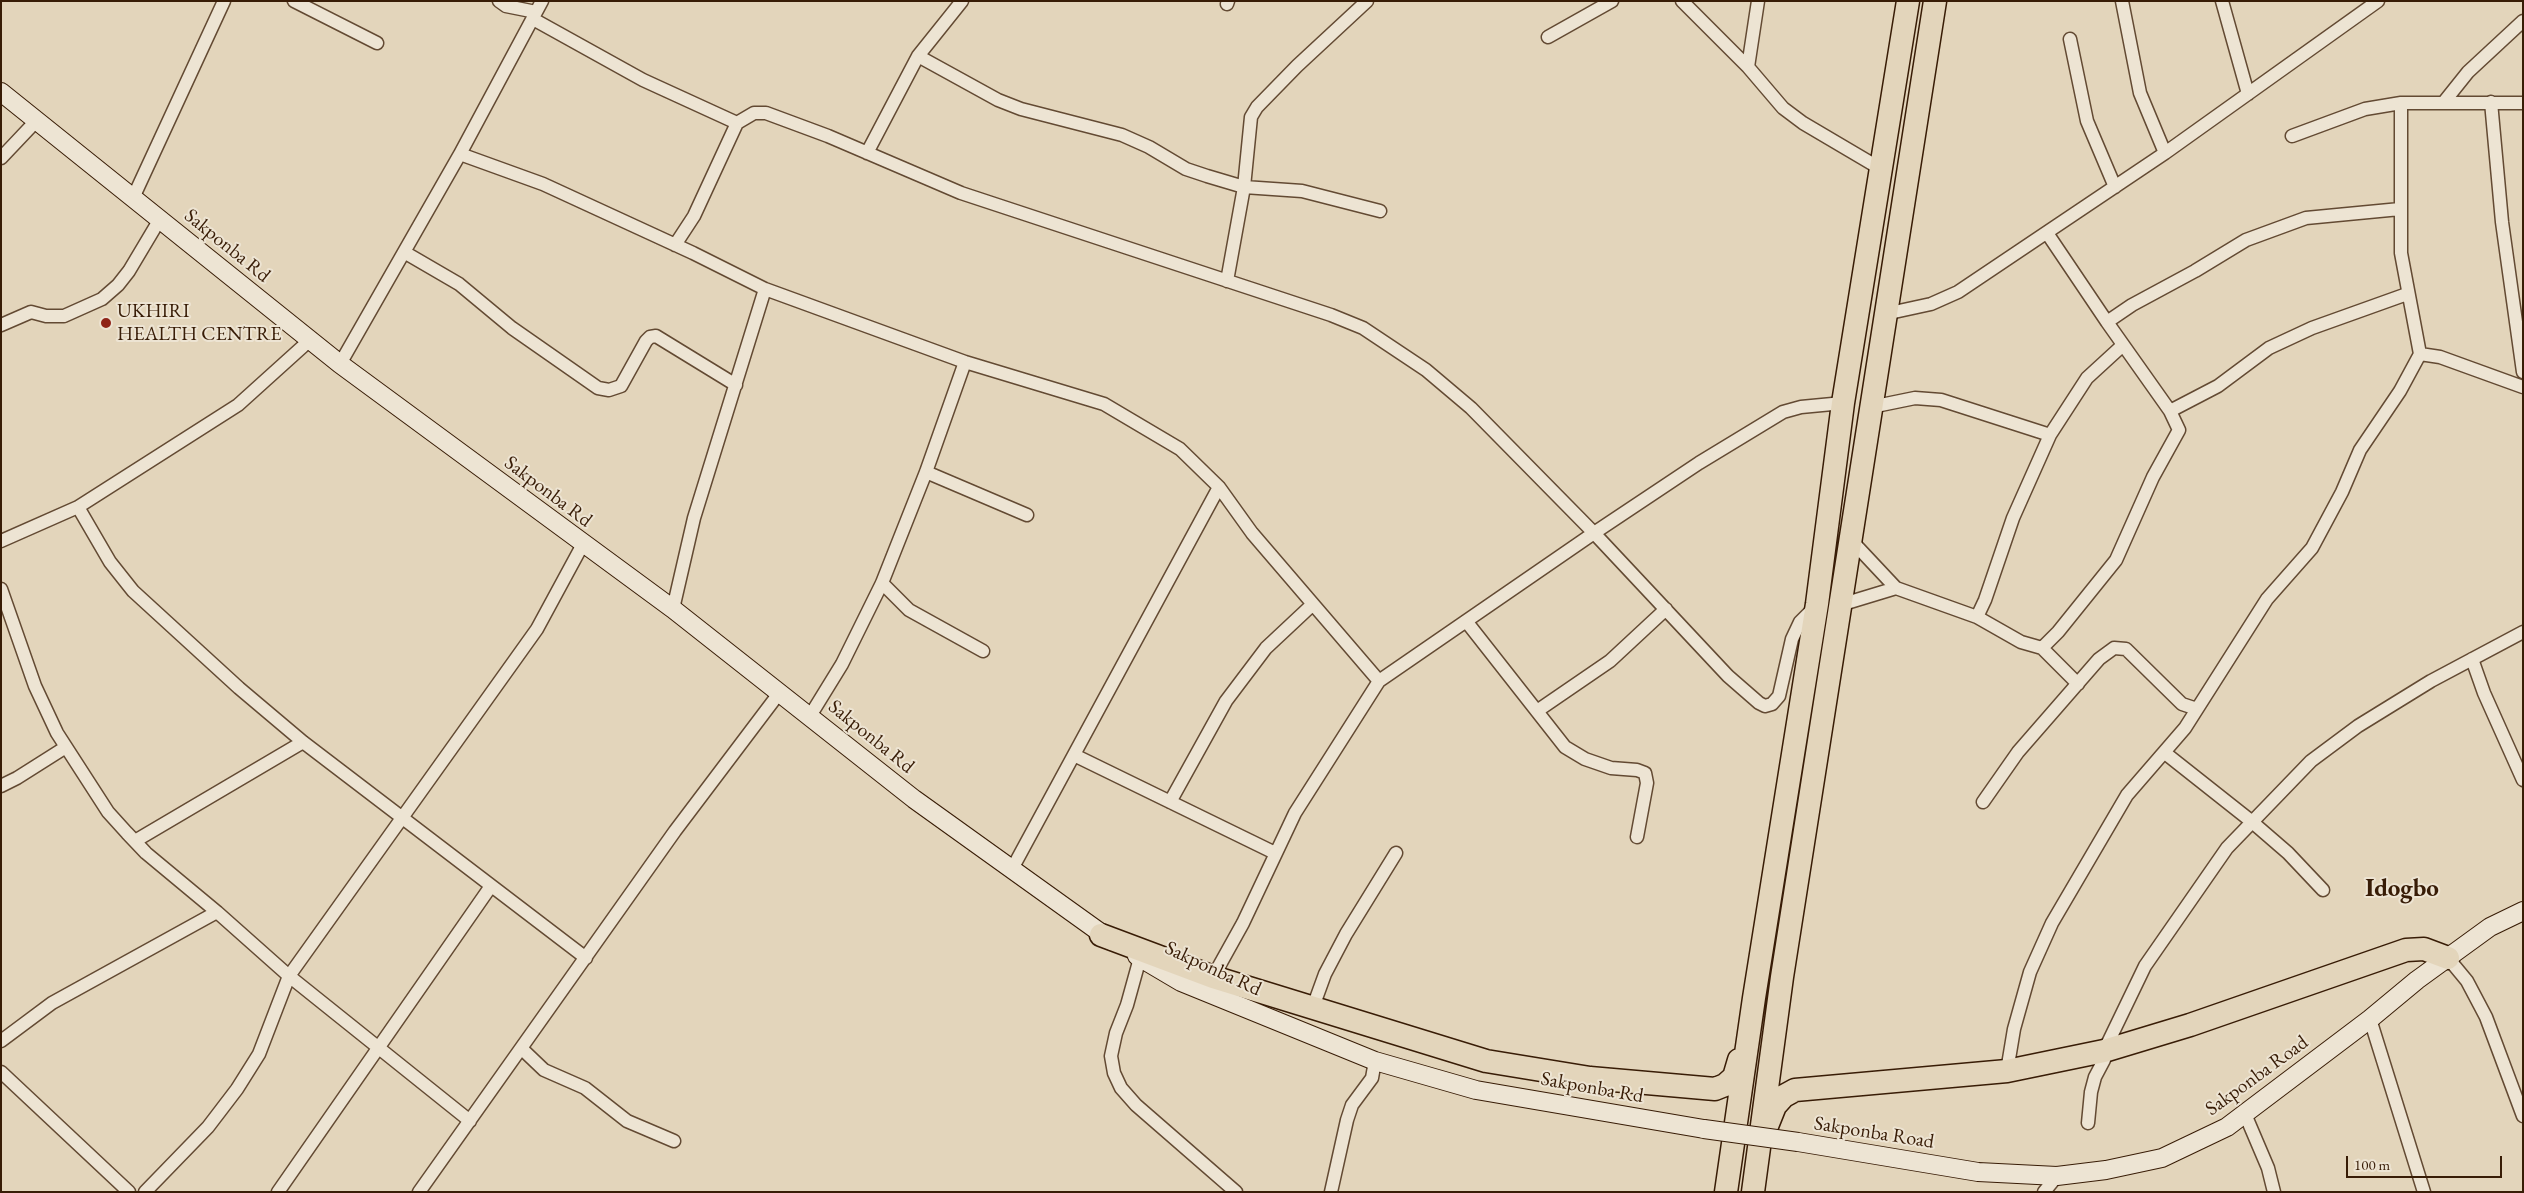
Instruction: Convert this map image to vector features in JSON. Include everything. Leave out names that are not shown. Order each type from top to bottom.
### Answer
[{"type":"highway","points":[[1726,1192],[1754,998],[1817,604],[1843,403],[1908,1]]},
{"type":"highway","points":[[1754,1192],[1777,1009],[1935,1]]},
{"type":"highway","points":[[1891,106],[1918,112]]},
{"type":"highway","points":[[1101,935],[1213,977],[1313,1006],[1486,1061],[1590,1078],[1715,1089],[1726,1095],[1731,1116],[1726,1192]]},
{"type":"highway","points":[[1754,1192],[1769,1120],[1775,1106],[1784,1096],[1795,1090],[2006,1071],[2094,1053],[2190,1025],[2406,950],[2424,949],[2448,958]]},
{"type":"highway","points":[[1715,1089],[1725,1085],[1734,1077],[1754,998]]},
{"type":"highway","points":[[1777,1009],[1777,1071],[1782,1081],[1795,1090]]},
{"type":"main road","name":"Sakponba Rd","points":[[1,92],[340,364],[673,610],[780,692],[914,799],[1101,935],[1181,982],[1375,1060],[1476,1090],[1704,1129],[1798,1142]]},
{"type":"main road","name":"Sakponba Road","points":[[1798,1142],[1978,1172],[2057,1176],[2106,1170],[2162,1158],[2228,1127],[2490,927],[2523,911]]},
{"type":"street","points":[[133,198],[224,1]]},
{"type":"street","points":[[294,1],[377,43]]},
{"type":"street","points":[[499,1],[506,6],[537,11],[643,80],[736,123]]},
{"type":"street","points":[[867,153],[918,56],[962,1]]},
{"type":"street","points":[[1227,281],[1244,187],[1251,117],[1257,107],[1367,1]]},
{"type":"street","points":[[1548,37],[1612,1]]},
{"type":"street","points":[[1682,1],[1748,67],[1783,108],[1796,118],[1881,169]]},
{"type":"street","points":[[1748,67],[1758,1]]},
{"type":"street","points":[[2122,1],[2140,93],[2165,153]]},
{"type":"street","points":[[2222,1],[2248,94]]},
{"type":"street","points":[[1885,314],[1931,304],[1958,292],[2165,153],[2378,1]]},
{"type":"street","points":[[340,364],[460,154],[537,11]]},
{"type":"street","points":[[2444,102],[2468,72],[2523,21]]},
{"type":"street","points":[[2070,39],[2087,121],[2115,187]]},
{"type":"street","points":[[918,56],[998,100],[1021,109],[1122,135],[1150,147],[1186,168],[1244,187],[1302,191],[1380,211]]},
{"type":"street","points":[[2491,102],[2502,222],[2523,372]]},
{"type":"street","points":[[2006,1071],[2014,1028],[2030,972],[2052,923],[2127,795],[2165,753],[2197,709],[2268,599],[2312,548],[2342,492],[2360,450],[2400,391],[2420,354],[2407,294],[2401,253],[2400,209],[2403,140],[2401,103]]},
{"type":"street","points":[[2292,136],[2365,109],[2401,103],[2523,103]]},
{"type":"street","points":[[676,245],[694,216],[736,123],[754,113],[766,113],[961,193],[1363,328],[1426,370],[1471,408],[1594,533],[1728,676],[1759,703],[1766,706],[1772,704],[1780,696],[1792,638],[1800,622],[1817,604]]},
{"type":"street","points":[[1,158],[37,120]]},
{"type":"street","points":[[460,154],[543,184],[676,245],[765,290],[965,362],[1104,404],[1180,450],[1219,487],[1252,533],[1379,681]]},
{"type":"street","points":[[2107,322],[2132,305],[2195,271],[2246,240],[2306,218],[2400,209]]},
{"type":"street","points":[[1,325],[31,312],[46,316],[64,316],[102,298],[118,285],[129,271],[160,219]]},
{"type":"street","points":[[2042,648],[2058,632],[2116,560],[2153,477],[2179,430],[2170,411],[2047,233]]},
{"type":"street","points":[[404,252],[459,284],[512,328],[598,388],[609,390],[621,386],[646,341],[650,337],[656,336],[736,385]]},
{"type":"street","points":[[673,610],[694,518],[765,290]]},
{"type":"street","points":[[2170,411],[2218,386],[2269,348],[2312,328],[2407,294]]},
{"type":"street","points":[[1,541],[78,507],[238,405],[310,340]]},
{"type":"street","points":[[1977,617],[1988,592],[2013,518],[2050,435],[2087,378],[2123,345]]},
{"type":"street","points":[[2420,354],[2440,357],[2523,387]]},
{"type":"street","points":[[810,716],[842,664],[882,582],[926,472],[965,362]]},
{"type":"street","points":[[1871,407],[1915,398],[1941,400],[2050,435]]},
{"type":"street","points":[[1213,977],[1243,922],[1300,805],[1379,681],[1699,463],[1784,412],[1801,407],[1843,403]]},
{"type":"street","points":[[926,472],[1027,514]]},
{"type":"street","points":[[1012,869],[1219,487]]},
{"type":"street","points":[[78,507],[110,562],[133,591],[239,688],[304,742],[586,958]]},
{"type":"street","points":[[1850,539],[1896,588],[1977,617],[2020,642],[2042,648],[2078,684]]},
{"type":"street","points":[[144,1192],[208,1126],[237,1089],[259,1054],[289,976],[537,629],[583,544]]},
{"type":"street","points":[[882,582],[909,610],[983,651]]},
{"type":"street","points":[[1840,605],[1896,588]]},
{"type":"street","points":[[1,589],[35,686],[66,746],[108,812],[135,841],[289,976],[470,1121]]},
{"type":"street","points":[[1170,802],[1226,701],[1266,648],[1313,604]]},
{"type":"street","points":[[1537,711],[1610,661],[1666,609]]},
{"type":"street","points":[[1466,621],[1565,747],[1585,759],[1611,768],[1637,770],[1645,773],[1646,783],[1637,837]]},
{"type":"street","points":[[2088,1123],[2095,1077],[2094,1053],[2145,966],[2226,848],[2311,761],[2350,732],[2431,682],[2523,632]]},
{"type":"street","points":[[1983,802],[2018,752],[2099,659],[2114,648],[2126,649],[2182,704],[2197,709]]},
{"type":"street","points":[[2472,659],[2484,693],[2523,780]]},
{"type":"street","points":[[419,1192],[675,831],[780,692]]},
{"type":"street","points":[[135,841],[304,742]]},
{"type":"street","points":[[1,786],[18,778],[66,746]]},
{"type":"street","points":[[2165,753],[2288,853],[2323,890]]},
{"type":"street","points":[[1074,755],[1275,853]]},
{"type":"street","points":[[1313,1006],[1324,974],[1346,934],[1396,853]]},
{"type":"street","points":[[278,1192],[491,886]]},
{"type":"street","points":[[1,1041],[52,1003],[217,912]]},
{"type":"street","points":[[1140,958],[1127,1005],[1116,1033],[1111,1056],[1114,1073],[1121,1088],[1136,1105],[1236,1192]]},
{"type":"street","points":[[2448,958],[2467,981],[2486,1017],[2523,1116]]},
{"type":"street","points":[[2370,1019],[2424,1192]]},
{"type":"street","points":[[522,1049],[544,1070],[585,1088],[627,1121],[674,1141]]},
{"type":"street","points":[[2094,1053],[2104,1060],[2095,1077]]},
{"type":"street","points":[[1332,1192],[1352,1104],[1372,1078],[1375,1060]]},
{"type":"street","points":[[1,1072],[129,1192]]},
{"type":"street","points":[[2245,1114],[2268,1168],[2274,1192]]},
{"type":"street","points":[[2044,1192],[2057,1176]]},
{"type":"place","name":"UKHIRI HEALTH CENTRE","points":[[106,323]]},
{"type":"district","name":"Idogbo","points":[[2402,889]]}]
